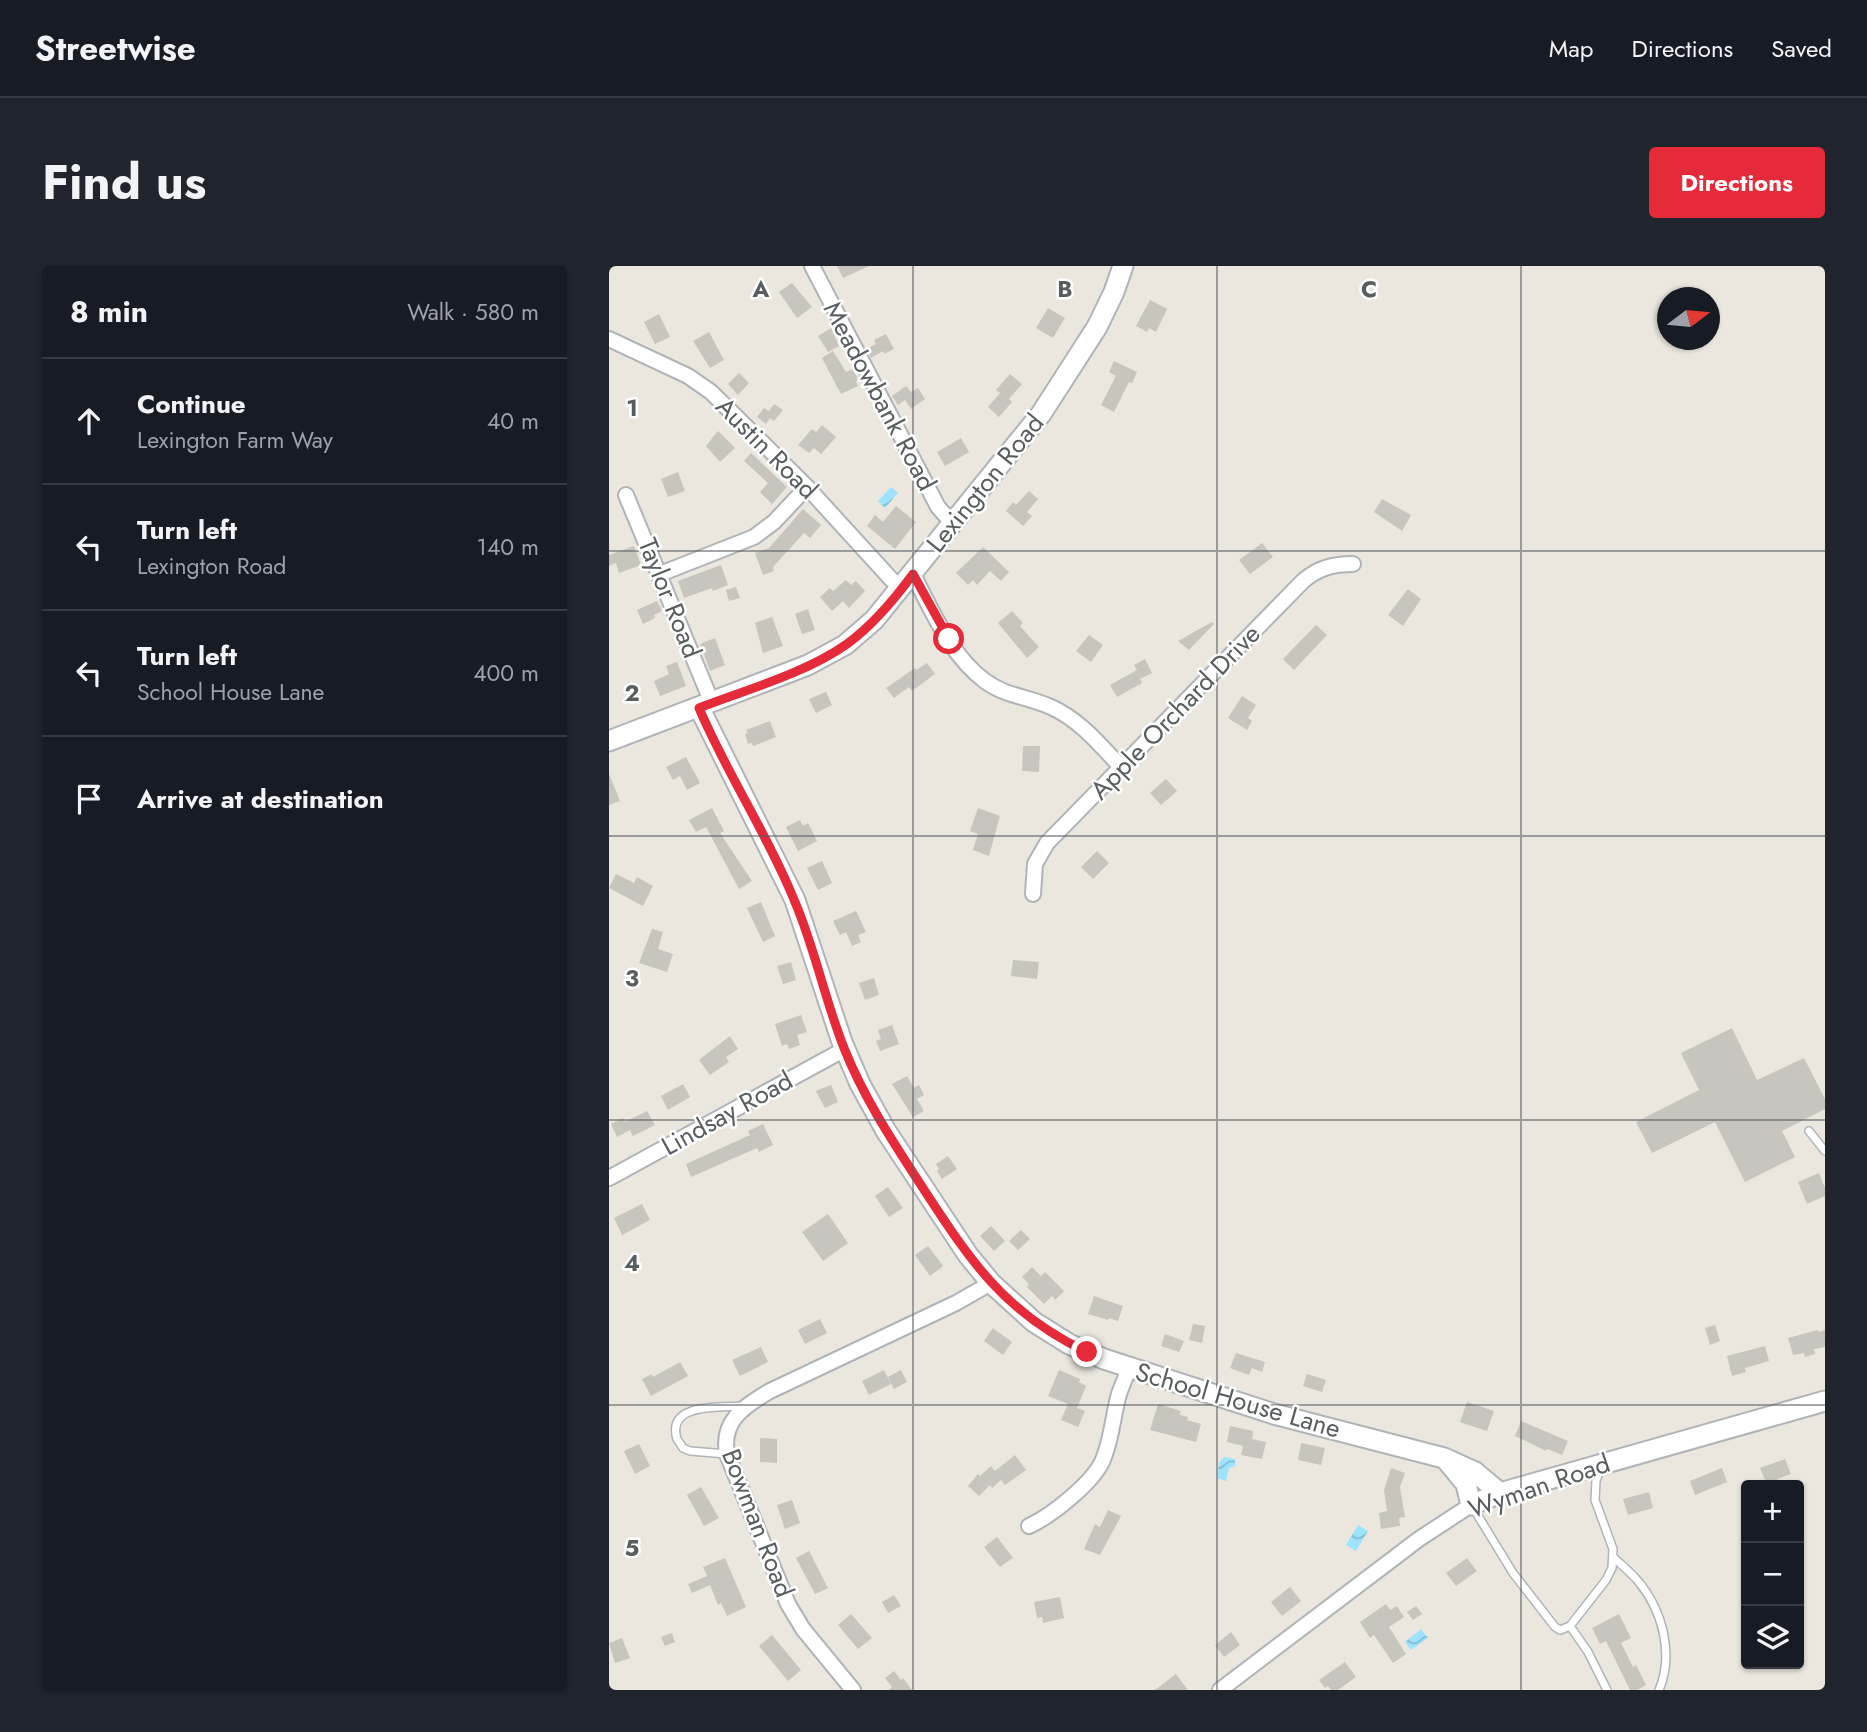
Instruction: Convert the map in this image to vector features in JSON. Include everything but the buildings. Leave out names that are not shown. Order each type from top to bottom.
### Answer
[{"type":"street","name":"Meadowbank Road","points":[[812,266],[938,507],[952,523]]},
{"type":"street","name":"Lexington Road","points":[[609,741],[788,674],[845,645],[874,620],[1023,438],[1059,387],[1105,311],[1123,266]]},
{"type":"street","name":"Austin Road","points":[[609,339],[702,384],[907,582],[972,669],[999,690],[1039,702],[1066,715],[1091,735],[1121,767]]},
{"type":"street","points":[[660,574],[754,537],[773,522],[807,487]]},
{"type":"street","name":"Taylor Road","points":[[626,495],[660,574],[705,705]]},
{"type":"street","name":"Apple Orchard Drive","points":[[1033,894],[1033,878],[1039,853],[1121,767],[1313,572],[1327,566],[1353,564]]},
{"type":"street","name":"School House Lane","points":[[705,705],[795,900],[845,1049],[860,1084],[886,1131],[968,1255],[1020,1312],[1049,1332],[1087,1352],[1129,1368],[1274,1414],[1444,1458],[1475,1472],[1500,1493]]},
{"type":"street","name":"Lindsay Road","points":[[609,1178],[845,1049]]},
{"type":"street","name":"Bowman Road","points":[[853,1690],[803,1629],[788,1604],[727,1454],[728,1426],[745,1406],[770,1391],[957,1303],[991,1283]]},
{"type":"street","points":[[1029,1526],[1045,1519],[1064,1503],[1082,1487],[1103,1461],[1119,1395],[1129,1368]]},
{"type":"street","name":"Wyman Road","points":[[1220,1690],[1419,1539],[1471,1505],[1500,1493],[1825,1401]]},
{"type":"street","points":[[1444,1458],[1466,1484],[1471,1505]]},
{"type":"lane","points":[[1809,1131],[1825,1151]]},
{"type":"lane","points":[[727,1454],[694,1452],[683,1448],[675,1436],[675,1425],[688,1411],[745,1406]]},
{"type":"lane","points":[[1602,1464],[1596,1481],[1595,1500],[1614,1558],[1639,1582],[1665,1634],[1666,1673],[1659,1690]]},
{"type":"lane","points":[[1471,1505],[1513,1573],[1555,1628],[1560,1630],[1570,1626],[1606,1580],[1614,1558]]},
{"type":"lane","points":[[1570,1626],[1588,1652],[1607,1690]]},
{"type":"water","points":[[891,487],[898,493],[885,508],[878,501]]},
{"type":"water","points":[[1224,1457],[1235,1459],[1235,1466],[1229,1468],[1226,1481],[1217,1478],[1219,1463]]},
{"type":"water","points":[[1358,1525],[1368,1531],[1356,1551],[1346,1545]]},
{"type":"water","points":[[1421,1629],[1428,1638],[1411,1650],[1405,1642]]},
{"type":"route","points":[[949,639],[913,574],[874,620],[845,645],[788,674],[699,708],[795,900],[845,1049],[860,1084],[886,1131],[980,1272],[1020,1312],[1069,1344],[1087,1352]]}]
